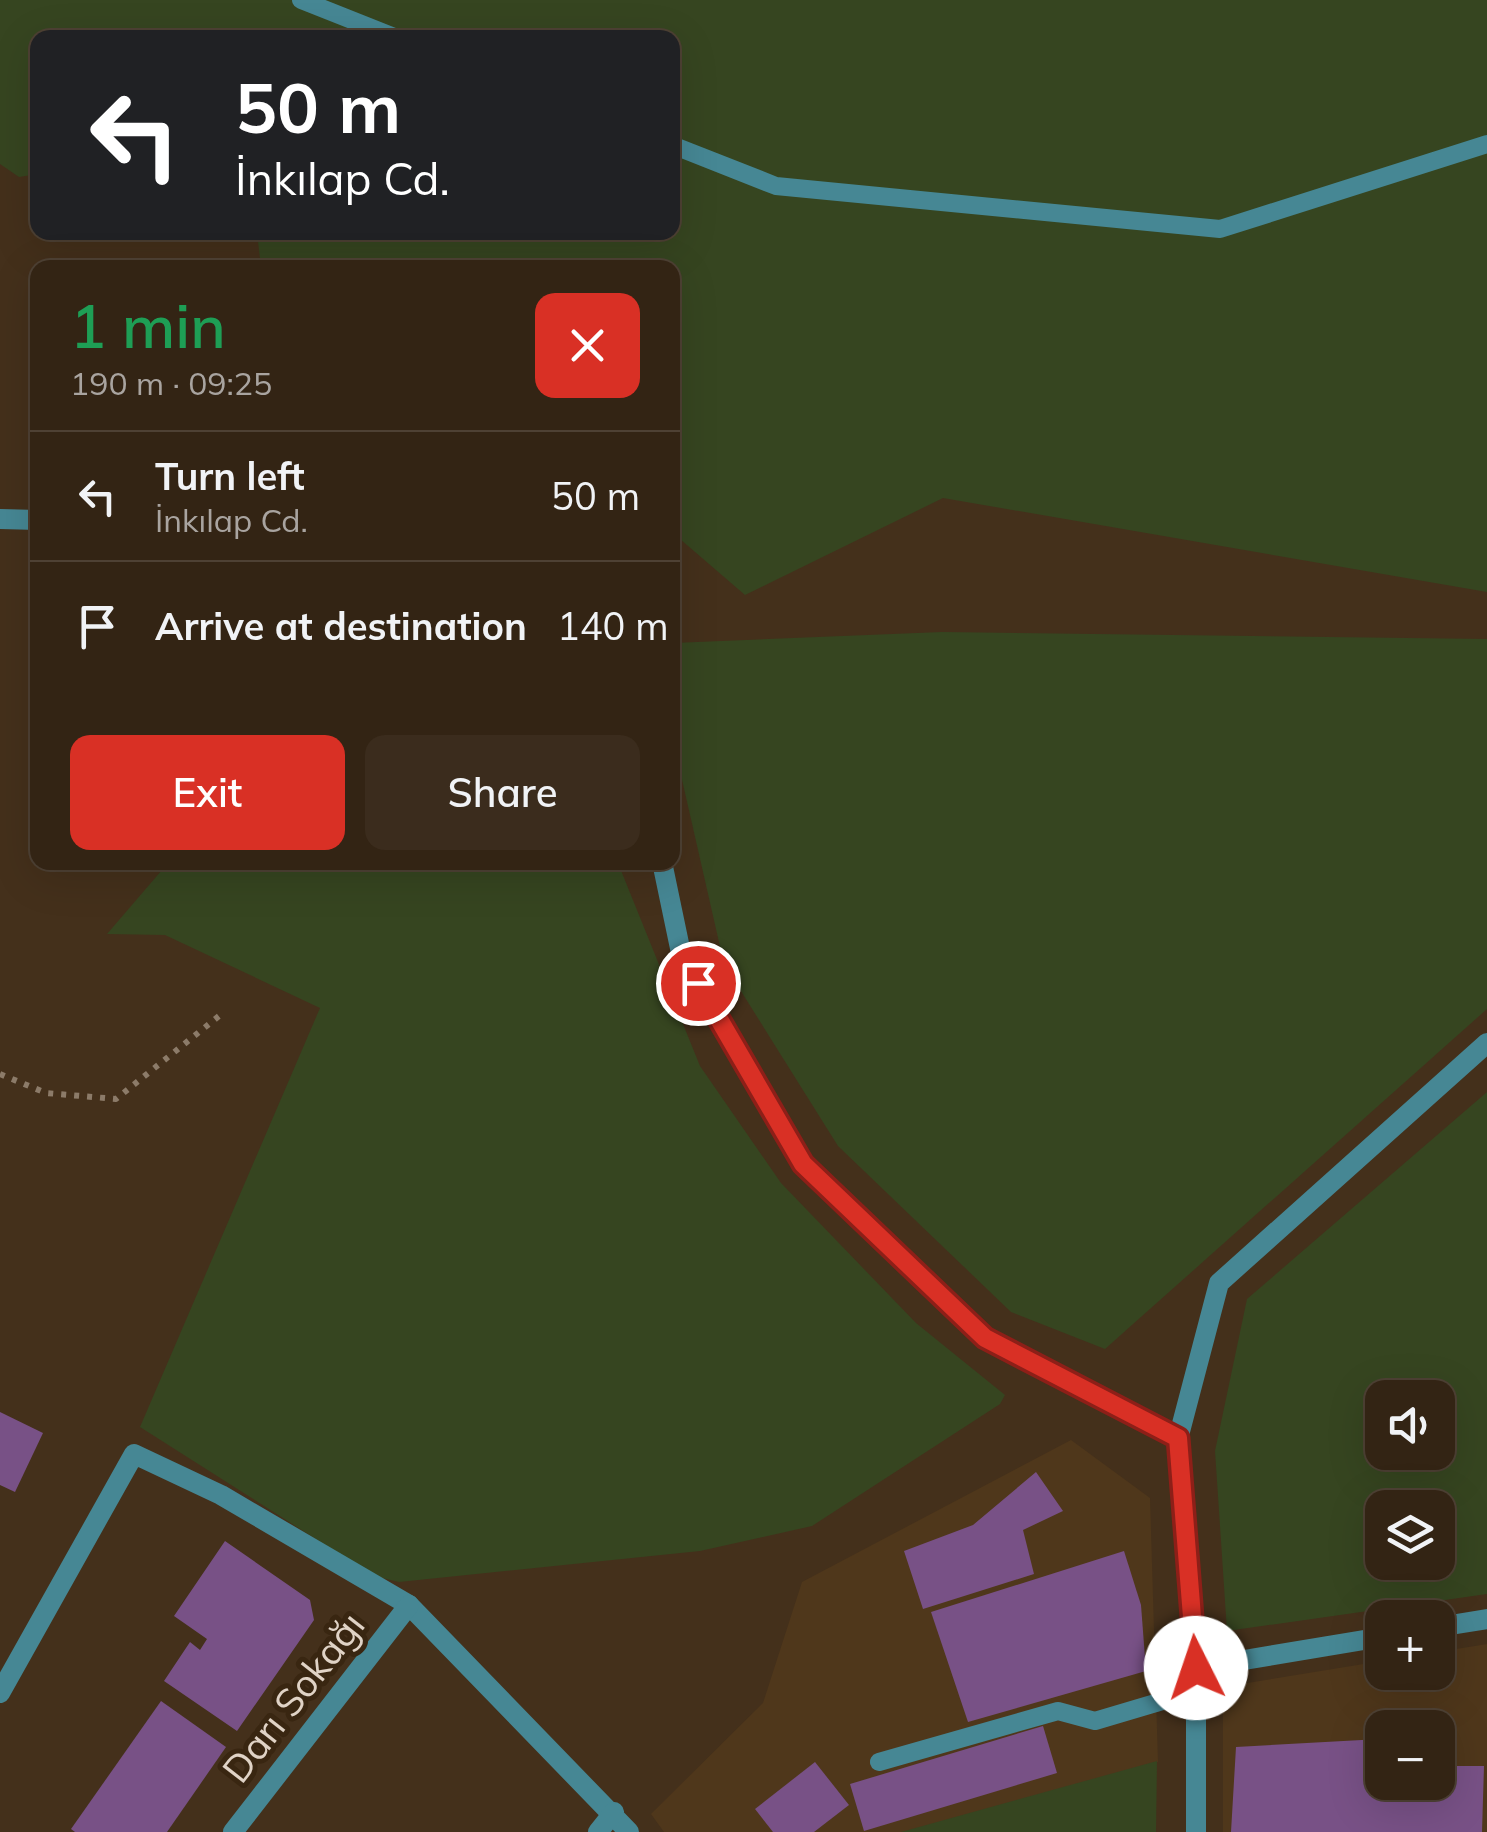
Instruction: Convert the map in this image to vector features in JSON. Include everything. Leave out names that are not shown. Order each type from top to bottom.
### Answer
[{"type":"street","points":[[0,519],[30,520]]},
{"type":"street","points":[[664,870],[681,953],[803,1164],[985,1338],[1178,1438]]},
{"type":"street","points":[[1196,1832],[1196,1668],[1178,1438],[1219,1283],[1487,1043]]},
{"type":"street","points":[[0,1693],[134,1454],[220,1496],[409,1605],[614,1812],[629,1832]]},
{"type":"street","name":"Darı Sokağı","points":[[232,1832],[409,1605]]},
{"type":"street","points":[[1455,1625],[1487,1619]]},
{"type":"street","points":[[1196,1668],[1365,1639]]},
{"type":"street","points":[[598,1832],[614,1812]]},
{"type":"lane","points":[[301,0],[377,30]]},
{"type":"lane","points":[[680,149],[776,186],[1220,229],[1487,144]]},
{"type":"lane","points":[[879,1762],[1058,1711],[1095,1721],[1196,1691]]},
{"type":"path","points":[[0,1074],[46,1093],[116,1099],[224,1012]]},
{"type":"shaded area","points":[[1071,1440],[1150,1498],[1158,1762],[910,1832],[664,1832],[651,1814],[763,1703],[802,1582]]},
{"type":"shaded area","points":[[1487,1644],[1487,1832],[1223,1832],[1223,1687],[1365,1664],[1365,1690],[1455,1690],[1455,1649]]},
{"type":"green space","points":[[0,0],[1487,0],[1487,592],[943,498],[745,595],[680,539],[680,260],[260,260],[258,240],[680,240],[680,30],[30,30],[30,175],[19,177],[0,164]]},
{"type":"green space","points":[[942,632],[1487,639],[1487,1009],[1105,1349],[1011,1312],[838,1146],[724,964],[680,771],[680,643]]},
{"type":"green space","points":[[162,870],[621,870],[700,1066],[781,1183],[916,1323],[1005,1395],[1000,1404],[812,1526],[700,1551],[399,1582],[374,1576],[140,1427],[320,1008],[165,935],[107,934]]},
{"type":"green space","points":[[1487,1092],[1487,1594],[1445,1600],[1365,1600],[1365,1611],[1227,1631],[1215,1451],[1247,1299]]},
{"type":"green space","points":[[1157,1761],[1156,1832],[901,1832]]},
{"type":"building","points":[[0,1412],[43,1433],[15,1492],[0,1485]]},
{"type":"building","points":[[1036,1472],[1063,1511],[1023,1530],[1034,1574],[923,1609],[904,1551],[973,1525]]},
{"type":"building","points":[[225,1541],[310,1600],[314,1620],[237,1731],[164,1681],[190,1642],[200,1650],[207,1639],[174,1616]]},
{"type":"building","points":[[1124,1551],[1141,1605],[1146,1671],[968,1722],[931,1612]]},
{"type":"building","points":[[161,1701],[226,1747],[167,1832],[75,1832],[71,1829]]},
{"type":"building","points":[[1043,1726],[1057,1773],[864,1831],[850,1784]]},
{"type":"building","points":[[1365,1740],[1365,1800],[1455,1800],[1455,1766],[1484,1766],[1482,1832],[1231,1832],[1236,1747]]},
{"type":"building","points":[[815,1762],[849,1805],[814,1832],[773,1832],[755,1809]]},
{"type":"route","points":[[698,983],[803,1164],[985,1338],[1178,1438],[1196,1668]]}]
